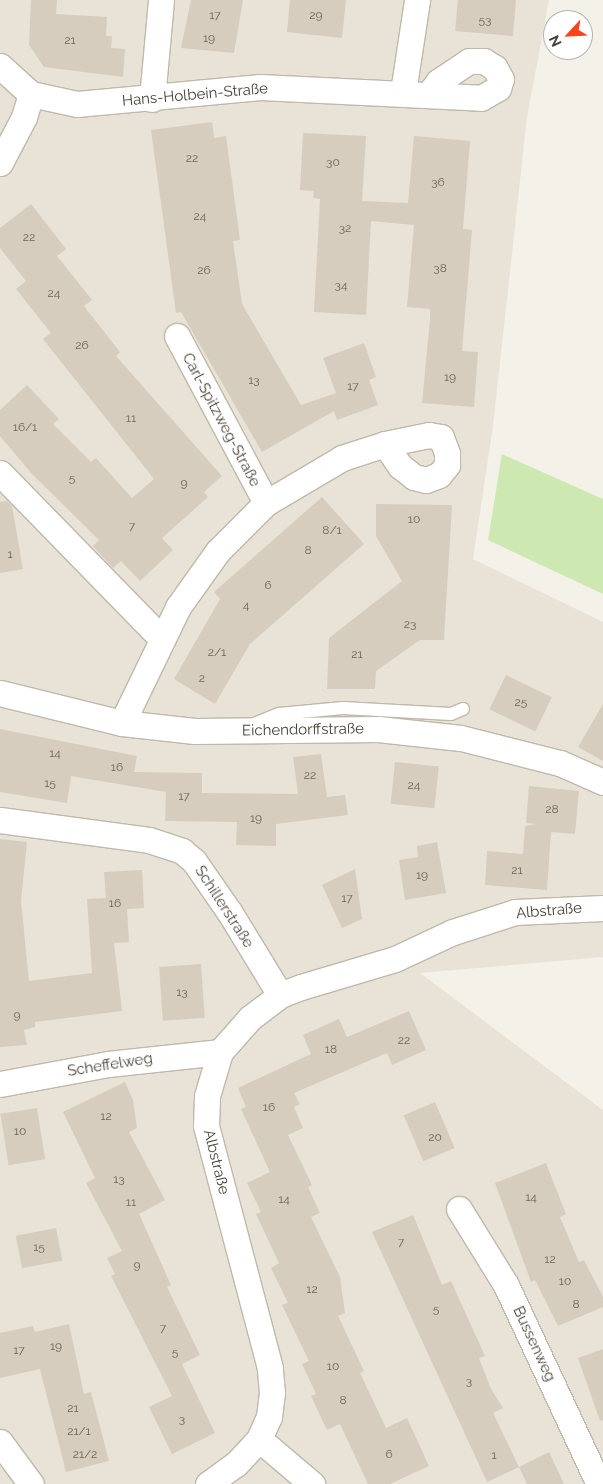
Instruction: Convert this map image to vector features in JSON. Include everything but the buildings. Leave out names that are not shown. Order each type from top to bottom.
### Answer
[{"type":"street","points":[[152,98],[161,0]]},
{"type":"street","points":[[403,92],[417,0]]},
{"type":"street","name":"Hans-Holbein-Straße","points":[[0,66],[31,94],[77,104],[260,87],[429,94]]},
{"type":"street","points":[[0,164],[24,117],[31,94]]},
{"type":"street","name":"Carl-Spitzweg-Straße","points":[[177,336],[266,503]]},
{"type":"street","name":"Carl-Spitzweg-Straße","points":[[122,723],[162,639],[218,550],[266,503],[342,458],[386,444]]},
{"type":"street","points":[[0,473],[162,639]]},
{"type":"street","name":"Eichendorffstraße","points":[[0,693],[122,723],[195,731],[378,729],[461,738],[560,763],[603,782]]},
{"type":"street","name":"Schillerstraße","points":[[0,820],[149,840],[182,851],[194,862],[230,913],[280,996]]},
{"type":"street","name":"Albstraße","points":[[208,1484],[236,1464],[259,1439],[269,1417],[270,1368],[206,1126],[207,1096],[220,1052],[250,1018],[280,996],[395,959],[453,932],[515,912],[603,908]]},
{"type":"street","name":"Scheffelweg","points":[[0,1084],[108,1064],[220,1052]]},
{"type":"street","name":"Bussenweg","points":[[459,1209],[506,1285],[599,1484]]},
{"type":"street","points":[[259,1439],[312,1484]]},
{"type":"street","points":[[0,1442],[31,1484]]},
{"type":"lane","points":[[236,731],[279,714],[329,709],[451,714],[463,709]]},
{"type":"shaded area","points":[[0,0],[549,0],[547,10],[543,10],[543,32],[527,117],[493,426],[473,559],[603,622],[603,957],[420,973],[603,1110],[603,1484],[0,1484]]},
{"type":"green space","points":[[502,454],[603,499],[603,594],[488,540]]}]
